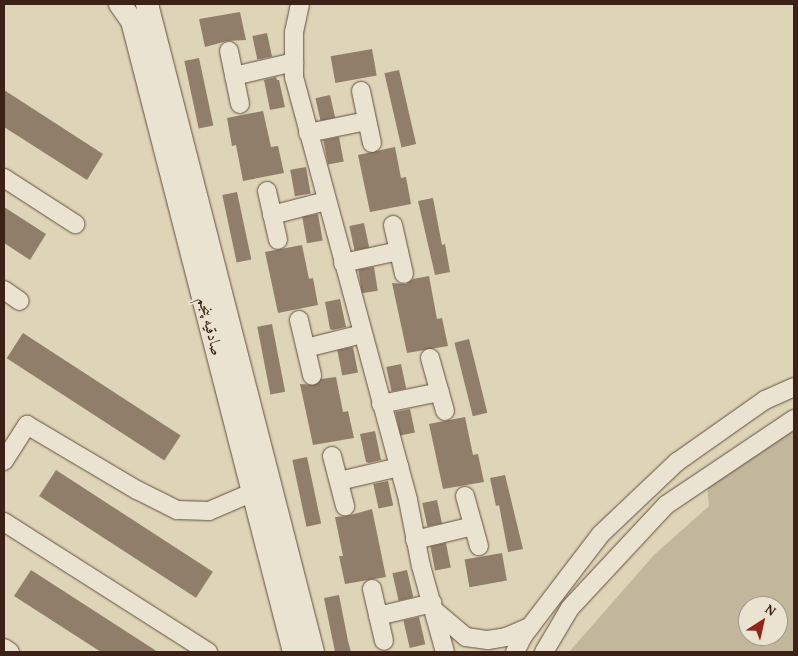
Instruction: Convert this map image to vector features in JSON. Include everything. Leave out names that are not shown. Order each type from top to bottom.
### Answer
[{"type":"street","points":[[300,4],[294,32],[294,77],[446,652]]},
{"type":"street","name":"صادقیه پنجم","points":[[138,11],[262,488],[313,652]]},
{"type":"street","points":[[229,51],[240,104]]},
{"type":"street","points":[[234,76],[294,62]]},
{"type":"street","points":[[361,91],[372,143]]},
{"type":"street","points":[[308,133],[367,121]]},
{"type":"street","points":[[4,178],[75,224]]},
{"type":"street","points":[[267,191],[278,240]]},
{"type":"street","points":[[272,215],[326,201]]},
{"type":"street","points":[[393,225],[404,274]]},
{"type":"street","points":[[343,263],[399,251]]},
{"type":"street","points":[[4,290],[20,301]]},
{"type":"street","points":[[299,320],[312,375]]},
{"type":"street","points":[[306,348],[362,334]]},
{"type":"street","points":[[430,358],[445,411]]},
{"type":"street","points":[[515,652],[530,626],[601,534],[677,462],[765,400],[788,390],[794,419],[666,505],[570,608],[544,652]]},
{"type":"street","points":[[381,404],[440,392]]},
{"type":"street","points":[[4,461],[27,425],[137,490],[177,510],[209,511],[262,488]]},
{"type":"street","points":[[332,456],[345,506]]},
{"type":"street","points":[[338,481],[398,467]]},
{"type":"street","name":"صادقیه پنجم","points":[[262,488],[294,652]]},
{"type":"street","points":[[465,496],[479,546]]},
{"type":"street","points":[[4,522],[208,652]]},
{"type":"street","points":[[416,540],[474,526]]},
{"type":"street","points":[[372,589],[384,641]]},
{"type":"street","points":[[433,606],[466,637],[488,640],[506,637],[530,626]]},
{"type":"street","points":[[378,616],[433,606]]},
{"type":"street","points":[[4,648],[10,652]]},
{"type":"shaded area","points":[[794,426],[794,652],[569,652],[654,555],[709,506],[707,484]]},
{"type":"building","points":[[240,12],[246,40],[227,41],[205,47],[199,19]]},
{"type":"building","points":[[267,33],[272,56],[257,60],[252,36]]},
{"type":"building","points":[[372,49],[377,76],[335,83],[331,56]]},
{"type":"building","points":[[199,58],[213,125],[199,129],[184,61]]},
{"type":"building","points":[[399,70],[416,144],[401,147],[384,73]]},
{"type":"building","points":[[276,77],[279,80],[285,107],[270,110],[264,80]]},
{"type":"building","points":[[4,90],[103,154],[87,180],[4,127]]},
{"type":"building","points":[[330,95],[335,117],[321,121],[315,98]]},
{"type":"building","points":[[263,111],[271,147],[278,146],[284,173],[243,181],[236,145],[232,146],[227,118]]},
{"type":"building","points":[[339,137],[344,162],[328,165],[323,140]]},
{"type":"building","points":[[395,147],[401,178],[406,177],[411,204],[370,212],[358,155]]},
{"type":"building","points":[[306,167],[311,194],[295,196],[290,170]]},
{"type":"building","points":[[237,192],[251,259],[237,263],[222,195]]},
{"type":"building","points":[[433,198],[442,245],[445,244],[450,272],[435,275],[418,201]]},
{"type":"building","points":[[4,207],[46,234],[30,260],[4,243]]},
{"type":"building","points":[[318,214],[323,241],[307,243],[302,217]]},
{"type":"building","points":[[364,223],[369,247],[355,251],[349,226]]},
{"type":"building","points":[[302,245],[309,279],[313,278],[318,305],[278,313],[265,252]]},
{"type":"building","points":[[374,267],[378,291],[362,293],[358,270]]},
{"type":"building","points":[[429,276],[437,319],[442,318],[448,346],[407,353],[392,283],[406,284],[413,279]]},
{"type":"building","points":[[340,299],[346,327],[333,330],[330,329],[325,302]]},
{"type":"building","points":[[272,324],[285,392],[270,395],[257,327]]},
{"type":"building","points":[[23,333],[181,435],[164,461],[7,358]]},
{"type":"building","points":[[469,339],[487,413],[473,416],[454,343]]},
{"type":"building","points":[[353,347],[358,373],[342,376],[337,350]]},
{"type":"building","points":[[401,364],[406,388],[392,392],[386,367]]},
{"type":"building","points":[[336,377],[343,412],[348,411],[354,438],[313,445],[300,384],[314,385],[321,379]]},
{"type":"building","points":[[410,409],[415,432],[400,436],[395,412]]},
{"type":"building","points":[[465,417],[473,455],[478,454],[484,482],[443,489],[429,424]]},
{"type":"building","points":[[375,431],[381,460],[369,463],[366,462],[360,434]]},
{"type":"building","points":[[307,457],[321,524],[306,527],[292,460]]},
{"type":"building","points":[[56,470],[213,572],[196,598],[39,496]]},
{"type":"building","points":[[505,475],[523,549],[508,552],[499,505],[496,506],[490,478]]},
{"type":"building","points":[[388,481],[393,505],[379,509],[373,484]]},
{"type":"building","points":[[437,500],[442,523],[427,527],[422,503]]},
{"type":"building","points":[[372,509],[386,577],[345,584],[339,556],[343,556],[335,517],[347,516]]},
{"type":"building","points":[[446,543],[451,568],[435,571],[430,546]]},
{"type":"building","points":[[502,553],[507,581],[469,587],[465,560]]},
{"type":"building","points":[[31,570],[158,652],[101,652],[14,596]]},
{"type":"building","points":[[407,570],[413,597],[399,601],[392,573]]},
{"type":"building","points":[[339,595],[351,652],[335,652],[324,598]]},
{"type":"building","points":[[419,617],[425,644],[410,648],[403,621]]}]
